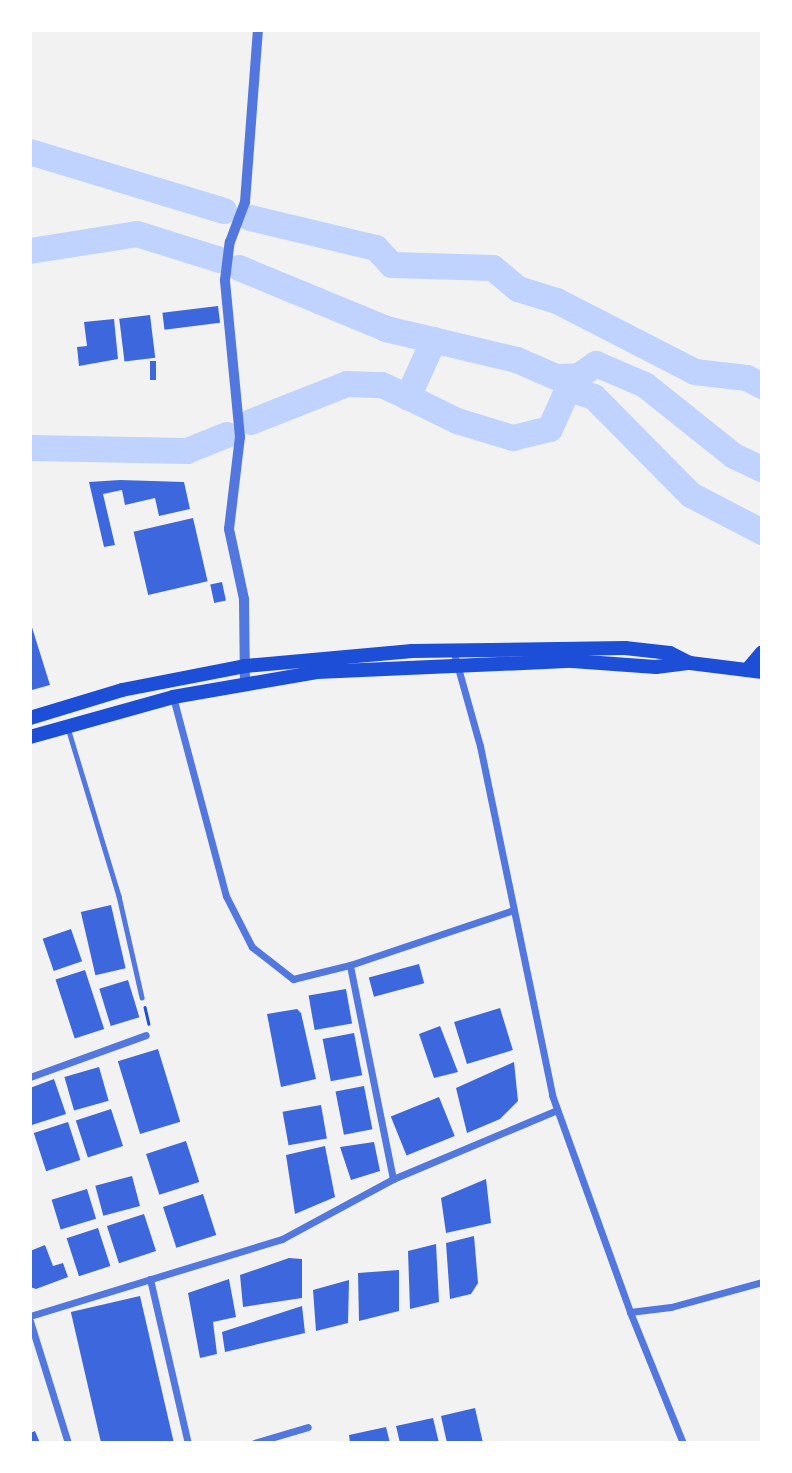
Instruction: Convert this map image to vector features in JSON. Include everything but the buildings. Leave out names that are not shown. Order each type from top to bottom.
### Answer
[{"type":"main road","points":[[30,719],[122,690],[246,666],[453,650],[636,649],[670,653],[690,663]]},
{"type":"main road","points":[[747,670],[762,652]]},
{"type":"main road","points":[[30,737],[66,724],[173,697],[245,683],[360,669],[572,661],[656,667],[690,663],[762,672]]},
{"type":"street","points":[[245,683],[244,599],[229,529],[240,437],[225,280],[230,243],[245,202],[258,30]]},
{"type":"street","points":[[453,650],[557,1110],[630,1312],[683,1443]]},
{"type":"street","points":[[173,697],[226,896],[251,947],[293,979],[350,965],[513,910]]},
{"type":"street","points":[[350,965],[393,1179]]},
{"type":"street","points":[[30,1077],[146,1035]]},
{"type":"street","points":[[68,1443],[30,1318],[282,1239],[393,1179],[557,1110]]},
{"type":"street","points":[[150,1279],[188,1443]]},
{"type":"street","points":[[630,1312],[671,1307],[762,1282]]},
{"type":"street","points":[[254,1443],[308,1427]]},
{"type":"lane","points":[[66,724],[119,896],[142,997]]},
{"type":"path","points":[[142,997],[149,1026],[146,1035]]},
{"type":"waterway","points":[[30,152],[224,211]]},
{"type":"waterway","points":[[250,218],[376,248],[392,265],[493,268],[518,289],[557,301],[695,372],[747,378],[762,386]]},
{"type":"waterway","points":[[30,251],[137,234],[220,260]]},
{"type":"waterway","points":[[239,268],[386,329],[517,360],[556,377],[579,376],[596,364],[645,385],[734,456],[762,469]]},
{"type":"waterway","points":[[434,340],[408,397],[457,421],[513,438],[550,429],[568,389],[594,397],[691,495],[762,532]]},
{"type":"waterway","points":[[251,422],[347,384],[382,385],[408,397]]},
{"type":"waterway","points":[[30,448],[187,451],[227,435]]}]
